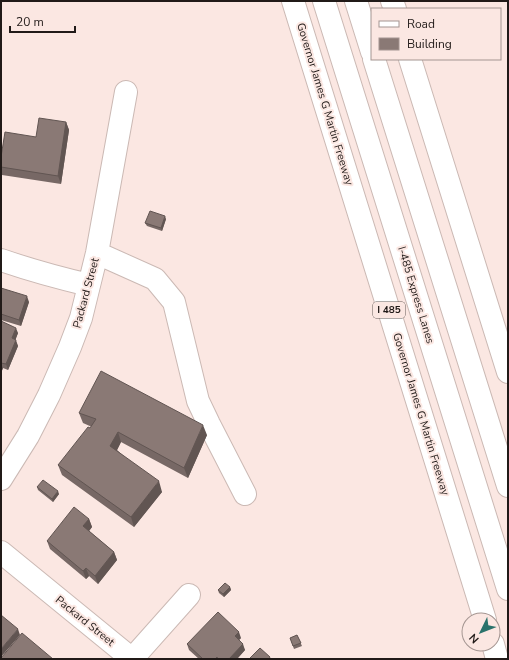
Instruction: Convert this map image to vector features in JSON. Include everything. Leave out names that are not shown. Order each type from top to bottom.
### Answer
[{"type":"main road","name":"Governor James G Martin Freeway","points":[[293,1],[483,612]]},
{"type":"main road","name":"I-485 Express Lanes","points":[[324,1],[508,589]]},
{"type":"main road","points":[[356,1],[371,49]]},
{"type":"main road","points":[[374,60],[508,486]]},
{"type":"main road","points":[[410,60],[508,372]]},
{"type":"main road","name":"Packard Street","points":[[1,479],[28,436],[49,395],[81,318],[98,253],[126,92]]},
{"type":"main road","points":[[98,253],[155,279],[174,302],[198,401],[245,494]]},
{"type":"main road","points":[[1,260],[33,271],[89,285]]},
{"type":"main road","name":"Packard Street","points":[[1,552],[132,659]]},
{"type":"main road","points":[[132,659],[189,595]]},
{"type":"building","points":[[39,118],[66,122],[58,176],[1,167],[5,132],[36,137]]},
{"type":"building","points":[[150,211],[165,216],[161,228],[145,223]]},
{"type":"building","points":[[1,288],[27,296],[19,320],[1,314]]},
{"type":"building","points":[[1,321],[16,328],[12,338],[16,340],[6,364],[1,363]]},
{"type":"building","points":[[101,371],[203,425],[184,468],[118,432],[110,446],[159,481],[131,517],[58,465],[96,419],[79,413]]},
{"type":"building","points":[[43,480],[58,491],[52,499],[37,487]]},
{"type":"building","points":[[74,507],[89,519],[83,526],[114,552],[95,576],[86,568],[83,571],[47,541]]},
{"type":"building","points":[[225,583],[230,587],[223,594],[218,590]]},
{"type":"building","points":[[218,612],[239,632],[235,636],[243,644],[229,659],[218,659],[217,657],[215,659],[203,659],[187,644]]},
{"type":"building","points":[[1,615],[18,629],[1,649]]},
{"type":"building","points":[[22,633],[53,659],[1,659]]},
{"type":"building","points":[[297,635],[301,643],[293,646],[290,638]]},
{"type":"building","points":[[260,648],[270,657],[269,659],[249,659]]}]
